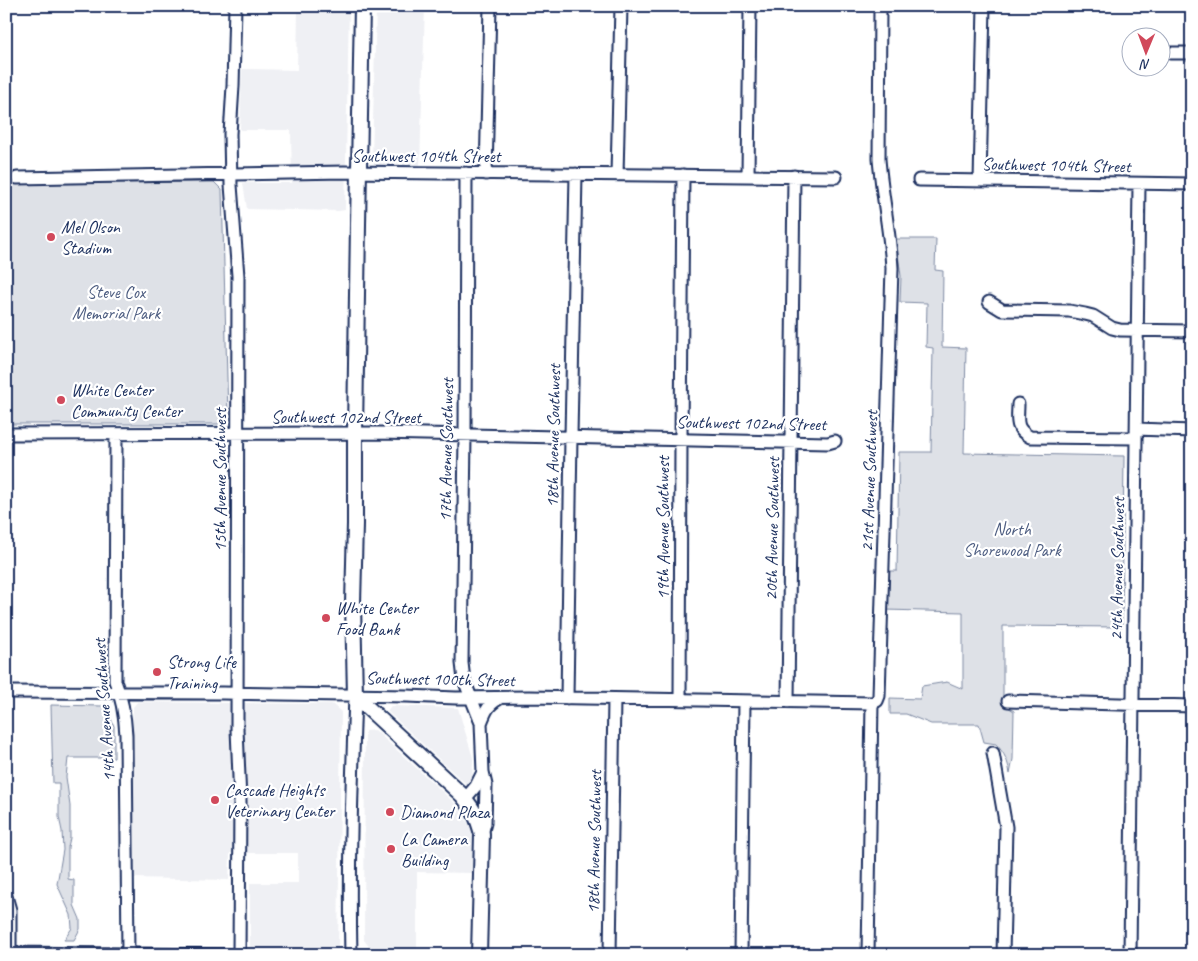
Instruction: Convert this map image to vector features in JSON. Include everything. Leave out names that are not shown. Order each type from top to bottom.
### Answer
[{"type":"main road","points":[[355,696],[353,603],[362,6]]},
{"type":"main road","name":"17th Avenue Southwest","points":[[355,696],[465,799],[477,816],[482,834],[480,955]]},
{"type":"street","name":"15th Avenue Southwest","points":[[235,6],[230,134],[238,276],[237,693],[240,801],[239,955]]},
{"type":"street","points":[[486,174],[490,6]]},
{"type":"street","points":[[617,175],[621,6]]},
{"type":"street","points":[[748,176],[750,6]]},
{"type":"street","name":"21st Avenue Southwest","points":[[868,955],[872,703],[877,701],[879,696],[892,268],[879,159],[880,6]]},
{"type":"street","points":[[980,181],[984,6]]},
{"type":"street","points":[[1170,53],[1192,53]]},
{"type":"street","name":"Southwest 104th Street","points":[[17,178],[359,173],[836,177]]},
{"type":"street","name":"17th Avenue Southwest","points":[[466,173],[462,663],[464,680],[481,723],[483,772],[486,785],[485,824],[482,834]]},
{"type":"street","name":"18th Avenue Southwest","points":[[567,698],[576,174]]},
{"type":"street","name":"19th Avenue Southwest","points":[[680,700],[680,439],[684,175]]},
{"type":"street","name":"20th Avenue Southwest","points":[[788,702],[794,176]]},
{"type":"street","name":"Southwest 104th Street","points":[[919,180],[1192,184]]},
{"type":"street","name":"24th Avenue Southwest","points":[[1130,955],[1139,184]]},
{"type":"street","points":[[989,302],[1002,310],[1085,314],[1093,316],[1112,328],[1120,330],[1192,332]]},
{"type":"street","points":[[1018,404],[1018,427],[1022,433],[1030,437],[1192,431]]},
{"type":"street","name":"Southwest 102nd Street","points":[[6,434],[355,433],[835,442]]},
{"type":"street","name":"14th Avenue Southwest","points":[[116,434],[115,681],[120,692],[126,725],[128,954]]},
{"type":"street","name":"Southwest 100th Street","points":[[6,692],[237,693],[872,703]]},
{"type":"street","points":[[351,955],[350,838],[355,696]]},
{"type":"street","points":[[481,723],[487,709],[500,698]]},
{"type":"street","name":"18th Avenue Southwest","points":[[610,955],[614,699]]},
{"type":"street","points":[[741,955],[744,701]]},
{"type":"street","points":[[1008,701],[1192,706]]},
{"type":"street","points":[[993,753],[1006,827],[1003,955]]},
{"type":"street","points":[[465,799],[476,786],[483,772]]},
{"type":"street","points":[[6,896],[10,910],[9,954],[232,955]]},
{"type":"shaded area","points":[[298,6],[349,6],[345,210],[247,209],[243,183],[292,183],[291,130],[240,130],[242,69],[297,70]]},
{"type":"shaded area","points":[[376,6],[425,6],[420,165],[374,164],[372,161]]},
{"type":"shaded area","points":[[137,702],[332,704],[341,712],[338,955],[250,955],[250,883],[298,883],[298,853],[230,853],[229,880],[132,878],[133,707]]},
{"type":"shaded area","points":[[391,706],[458,708],[473,758],[472,784],[467,785],[387,711]]},
{"type":"shaded area","points":[[375,730],[459,807],[472,834],[472,873],[417,872],[417,949],[370,948],[364,940],[365,731]]},
{"type":"green space","name":"Steve Cox Memorial Park","points":[[214,182],[222,190],[228,416],[225,421],[219,424],[6,424],[6,184]]},
{"type":"green space","name":"North Shorewood Park","points":[[896,239],[936,239],[935,270],[943,271],[942,347],[966,348],[964,453],[1124,456],[1122,627],[1003,626],[1003,704],[1014,711],[1013,759],[1010,774],[1006,758],[996,744],[984,742],[979,724],[931,724],[906,714],[890,714],[890,698],[920,699],[922,686],[947,682],[963,689],[963,612],[885,610],[886,571],[897,571],[899,452],[931,452],[933,348],[926,347],[927,303],[900,302],[901,276]]},
{"type":"green space","points":[[51,705],[106,707],[114,726],[114,758],[68,758],[66,777],[70,806],[70,838],[68,847],[68,879],[74,880],[74,905],[80,919],[80,929],[74,940],[64,940],[72,928],[71,915],[57,884],[63,850],[59,817],[59,783],[53,783]]},
{"type":"place","name":"Mel Olson Stadium","points":[[51,237]]},
{"type":"place","name":"White Center Community Center","points":[[61,400]]},
{"type":"place","name":"White Center Food Bank","points":[[326,618]]},
{"type":"place","name":"Strong Life Training","points":[[157,672]]},
{"type":"place","name":"Cascade Heights Veterinary Center","points":[[215,800]]},
{"type":"place","name":"Diamond Plaza","points":[[390,812]]},
{"type":"place","name":"La Camera Building","points":[[391,849]]}]
